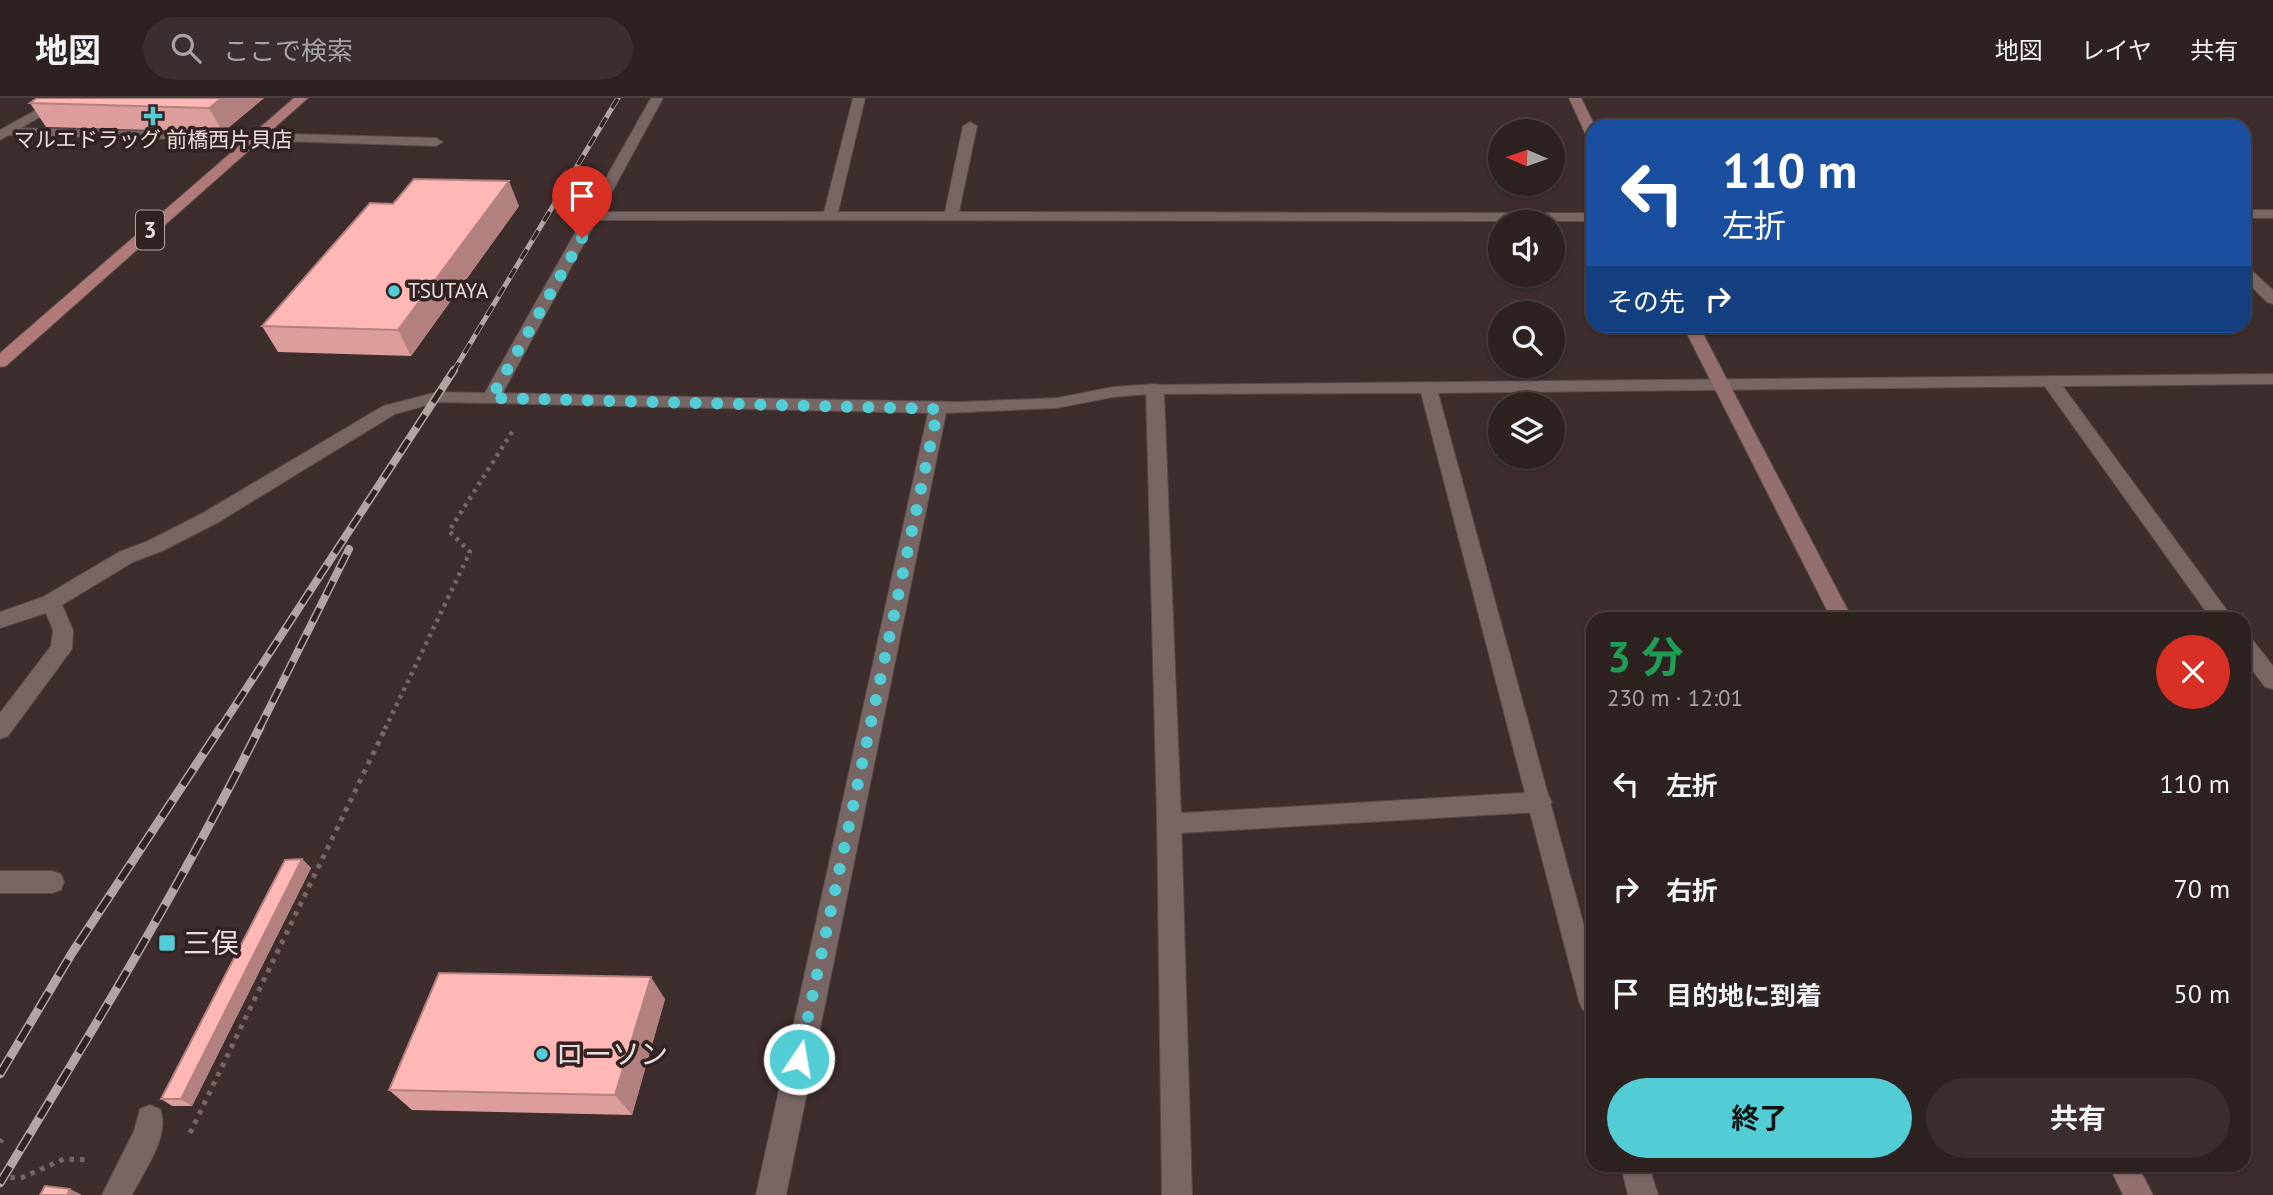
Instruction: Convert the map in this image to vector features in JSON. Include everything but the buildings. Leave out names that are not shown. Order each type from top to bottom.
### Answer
[{"type":"main road","name":"3","points":[[0,362],[302,98]]},
{"type":"street","points":[[3,133],[67,98]]},
{"type":"street","points":[[491,398],[657,98]]},
{"type":"street","points":[[830,216],[859,98]]},
{"type":"street","points":[[1575,98],[1586,121]]},
{"type":"street","points":[[951,217],[970,126]]},
{"type":"street","points":[[3,133],[436,142]]},
{"type":"street","points":[[2251,214],[2273,214]]},
{"type":"street","points":[[594,216],[1586,217]]},
{"type":"street","points":[[2251,278],[2273,299]]},
{"type":"street","points":[[1695,333],[1839,612]]},
{"type":"street","points":[[0,620],[29,612],[50,602],[125,557],[155,546],[210,518],[389,410],[439,397],[938,409],[1057,403],[1155,389],[2273,379]]},
{"type":"street","points":[[2050,381],[2218,612]]},
{"type":"street","points":[[1428,387],[1586,978]]},
{"type":"street","points":[[1155,389],[1169,816],[1177,1195]]},
{"type":"street","points":[[771,1195],[938,409]]},
{"type":"street","points":[[0,730],[61,649],[64,626],[50,602]]},
{"type":"street","points":[[2251,653],[2273,681]]},
{"type":"street","points":[[1169,816],[1180,823],[1541,802]]},
{"type":"street","points":[[0,882],[52,883]]},
{"type":"street","points":[[117,1195],[147,1135],[150,1119]]},
{"type":"street","points":[[1637,1172],[1643,1195]]},
{"type":"street","points":[[2126,1172],[2138,1195]]},
{"type":"path","points":[[187,1136],[200,1115],[470,552],[449,531],[534,399]]},
{"type":"path","points":[[0,1178],[22,1178],[64,1159],[134,1161]]},
{"type":"railway","points":[[453,372],[618,98]]},
{"type":"railway","points":[[220,729],[454,370]]},
{"type":"railway","points":[[260,727],[349,549]]},
{"type":"railway","points":[[0,1074],[72,953],[221,727]]},
{"type":"railway","points":[[0,1183],[167,901],[260,727]]},
{"type":"place","name":"マルエドラッグ 前橋西片貝店","points":[[153,116]]},
{"type":"place","name":"TSUTAYA","points":[[394,291]]},
{"type":"place","name":"三俣","points":[[167,943]]},
{"type":"place","name":"ローソン","points":[[542,1054]]},
{"type":"route","points":[[582,238],[491,398],[938,409],[799,1059]]}]
